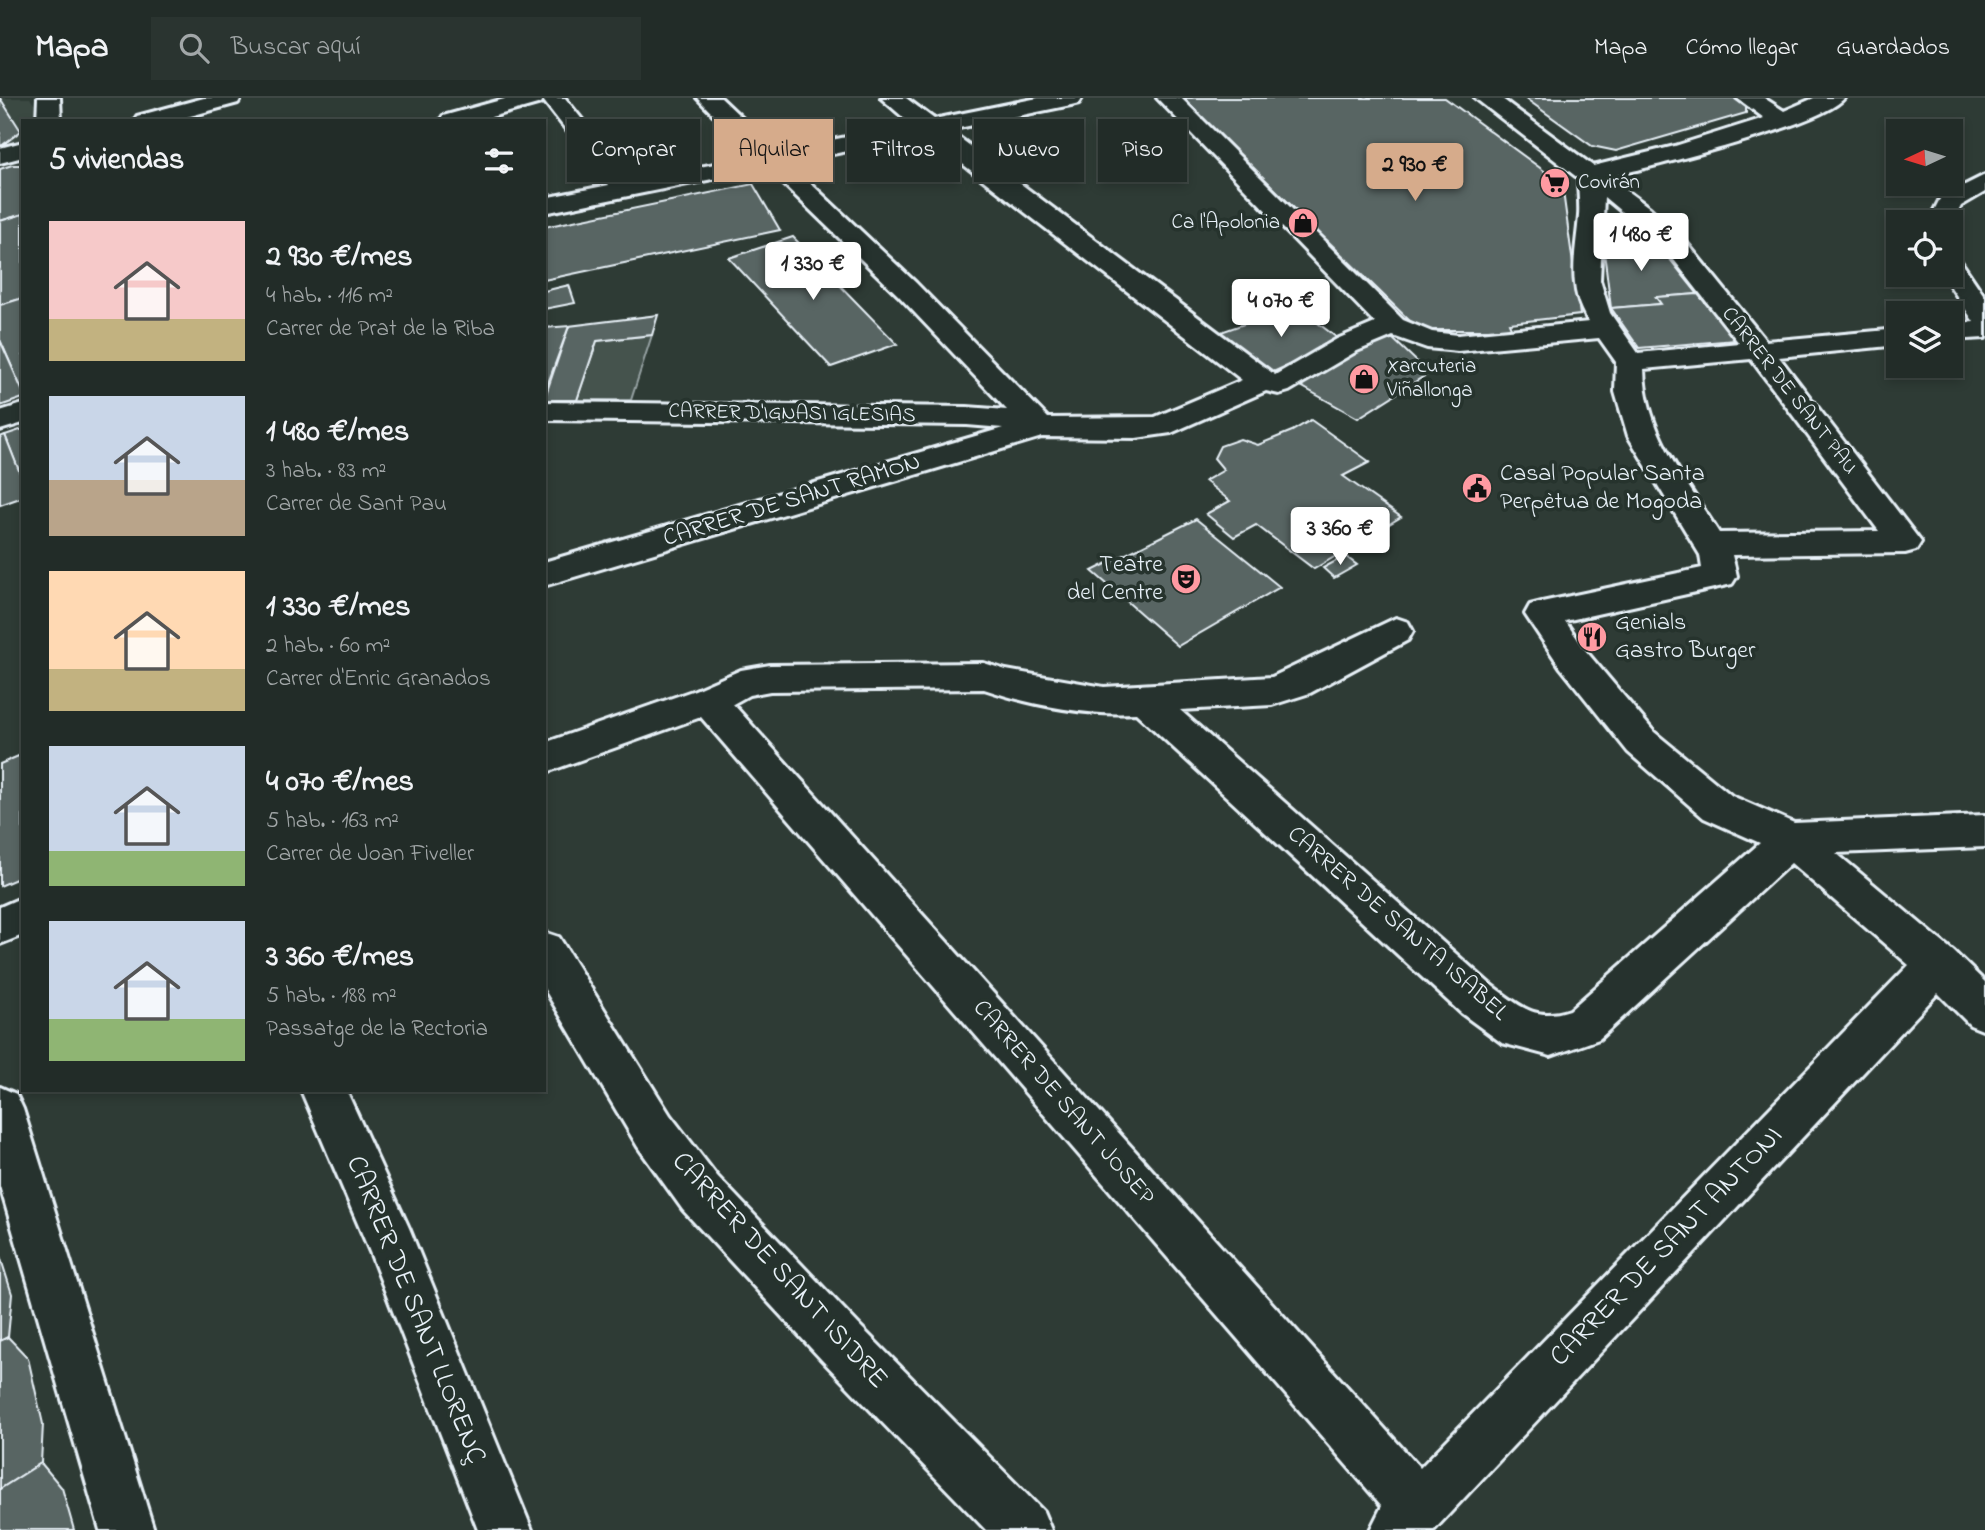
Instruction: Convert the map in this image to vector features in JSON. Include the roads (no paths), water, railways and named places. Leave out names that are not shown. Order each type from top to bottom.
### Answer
[{"type":"street","points":[[152,119],[230,98]]},
{"type":"street","points":[[458,119],[533,98]]},
{"type":"street","points":[[553,98],[625,189]]},
{"type":"street","points":[[708,98],[729,119]]},
{"type":"street","points":[[892,98],[920,119]]},
{"type":"street","points":[[960,120],[1071,98]]},
{"type":"street","points":[[1168,98],[1393,326],[1427,340],[1458,342],[1605,329]]},
{"type":"street","name":"CARRER DE SANT PAU","points":[[1486,98],[1641,213],[1673,242],[1905,541],[1709,544]]},
{"type":"street","points":[[1748,98],[1783,120]]},
{"type":"street","points":[[1833,98],[1783,120],[1703,147],[1590,174],[1592,215],[1587,248],[1587,280],[1596,313],[1630,362],[1630,392],[1643,436],[1716,555],[1720,576],[1542,614],[1573,659],[1641,742],[1718,807],[1791,839],[1938,964],[1985,1011]]},
{"type":"street","points":[[960,149],[1263,382],[1279,385],[1348,345],[1393,326]]},
{"type":"street","points":[[0,156],[21,150]]},
{"type":"street","points":[[546,206],[714,171]]},
{"type":"street","points":[[793,182],[907,289],[1040,427],[1136,428],[1160,425],[1263,382]]},
{"type":"street","points":[[1946,210],[1950,202],[1985,182]]},
{"type":"street","points":[[1592,215],[1621,211],[1641,213]]},
{"type":"street","points":[[1963,285],[1985,318]]},
{"type":"street","points":[[1963,331],[1985,330]]},
{"type":"street","points":[[1630,362],[1886,338]]},
{"type":"street","name":"CARRER D'IGNASI IGLESIAS","points":[[546,411],[967,416],[999,418],[1040,427]]},
{"type":"street","points":[[0,421],[21,414]]},
{"type":"street","name":"CARRER DE SANT RAMON","points":[[546,573],[1040,427]]},
{"type":"street","points":[[546,757],[708,700],[741,683],[769,678],[985,676],[1104,701],[1272,691],[1297,683],[1396,631]]},
{"type":"street","name":"CARRER DE SANTA ISABEL","points":[[1144,699],[1476,999],[1517,1029],[1551,1036],[1584,1025],[1791,839]]},
{"type":"street","name":"CARRER DE SANT JOSEP","points":[[708,700],[1408,1518]]},
{"type":"street","points":[[1791,839],[1985,831]]},
{"type":"street","points":[[0,926],[21,916]]},
{"type":"street","name":"CARRER DE SANT ISIDRE","points":[[546,953],[654,1131],[700,1193],[840,1342],[1024,1530]]},
{"type":"street","name":"CARRER DE SANT ANTONI","points":[[1408,1518],[1938,964]]},
{"type":"street","name":"CARRER DE SANT LLORENÇ","points":[[324,1092],[392,1245],[505,1530]]},
{"type":"street","points":[[0,1109],[127,1530]]},
{"type":"place","name":"Covirán","points":[[1555,183]]},
{"type":"place","name":"Ca l'Apolonia","points":[[1303,223]]},
{"type":"place","name":"Xarcuteria Viñallonga","points":[[1364,379]]},
{"type":"place","name":"Casal Popular Santa Perpètua de Mogoda","points":[[1477,488]]},
{"type":"place","name":"Teatre del Centre","points":[[1186,579]]},
{"type":"place","name":"Genials Gastro Burger","points":[[1592,637]]}]
